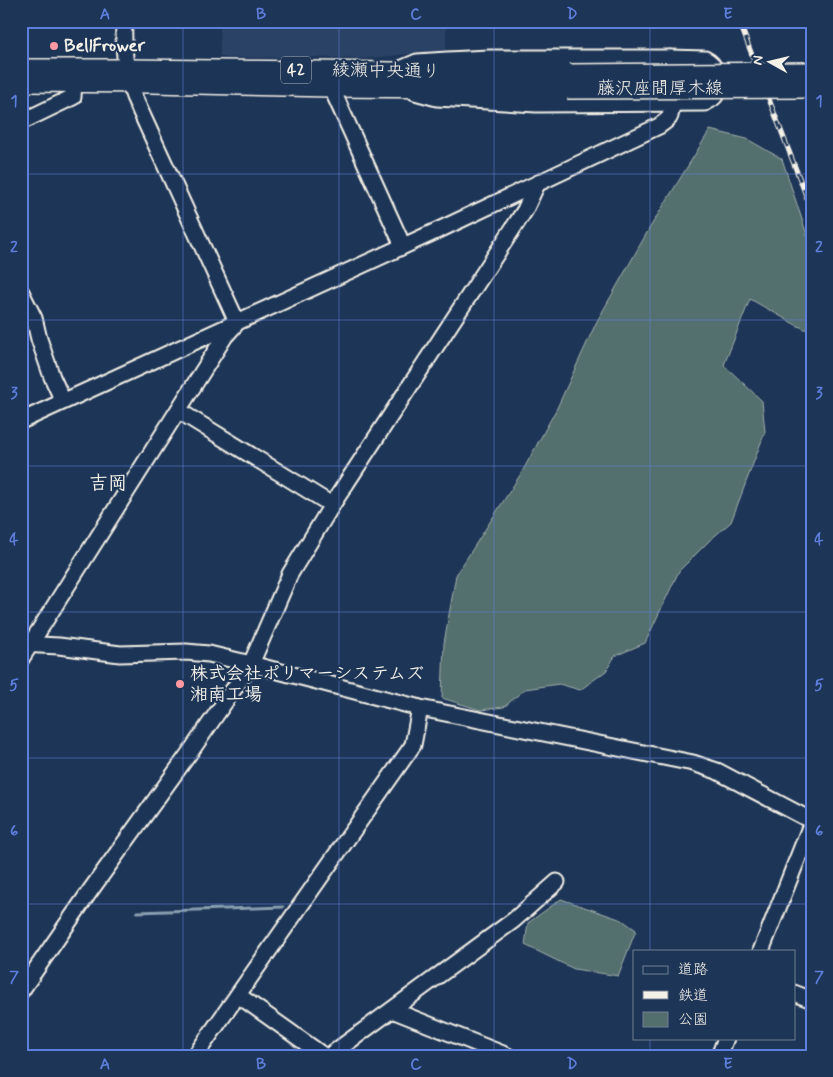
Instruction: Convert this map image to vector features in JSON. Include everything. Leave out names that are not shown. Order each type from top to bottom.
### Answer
[{"type":"main road","name":"綾瀬中央通り","points":[[21,68],[127,76],[331,87],[396,79]]},
{"type":"main road","name":"藤沢座間厚木線","points":[[568,81],[812,72]]},
{"type":"main road","name":"綾瀬中央通り","points":[[21,82],[74,82],[127,76],[568,81]]},
{"type":"main road","name":"藤沢座間厚木線","points":[[568,81],[812,88]]},
{"type":"street","points":[[124,21],[123,43],[127,76],[137,104],[237,322]]},
{"type":"street","points":[[489,58],[670,58],[705,59],[710,61],[716,69],[716,94],[711,100],[705,103],[672,104],[536,104],[437,98],[396,79],[417,62],[489,58]]},
{"type":"street","points":[[21,421],[659,126],[669,118],[671,112],[670,58]]},
{"type":"street","points":[[21,122],[73,97],[74,82]]},
{"type":"street","points":[[331,87],[403,246]]},
{"type":"street","points":[[21,990],[251,664],[290,574],[332,505],[525,210],[537,184]]},
{"type":"street","points":[[21,292],[25,312],[34,318],[52,377],[63,402]]},
{"type":"street","points":[[21,659],[25,644],[179,411],[225,336],[237,322]]},
{"type":"street","points":[[179,411],[332,505]]},
{"type":"street","points":[[25,644],[59,646],[120,654],[186,652],[209,654],[420,708],[693,763],[717,771],[812,822],[761,950]]},
{"type":"street","points":[[195,1056],[413,745],[420,708]]},
{"type":"street","points":[[329,1056],[514,920],[557,882]]},
{"type":"street","points":[[238,995],[324,1056]]},
{"type":"street","points":[[796,995],[812,1000]]},
{"type":"street","points":[[392,1010],[508,1056]]},
{"type":"street","points":[[719,1056],[725,1040]]},
{"type":"shaded area","points":[[220,21],[446,21],[446,50],[362,59],[313,57],[227,58],[220,56]]},
{"type":"green space","points":[[710,130],[747,139],[782,159],[812,250],[812,332],[750,299],[724,365],[762,401],[765,432],[731,522],[679,571],[645,643],[615,656],[606,671],[580,690],[559,684],[525,689],[504,707],[480,710],[442,698],[444,643],[456,575],[522,472],[557,408],[596,323],[649,229]]},
{"type":"green space","points":[[561,899],[622,920],[636,930],[618,976],[574,969],[525,945],[528,923]]},
{"type":"waterway","points":[[137,912],[283,907]]},
{"type":"railway","points":[[739,21],[812,211]]},
{"type":"place","name":"BellFrower","points":[[54,46]]},
{"type":"place","name":"株式会社ポリマーシステムズ 湘南工場","points":[[180,684]]},
{"type":"district","name":"吉岡","points":[[108,483]]}]
